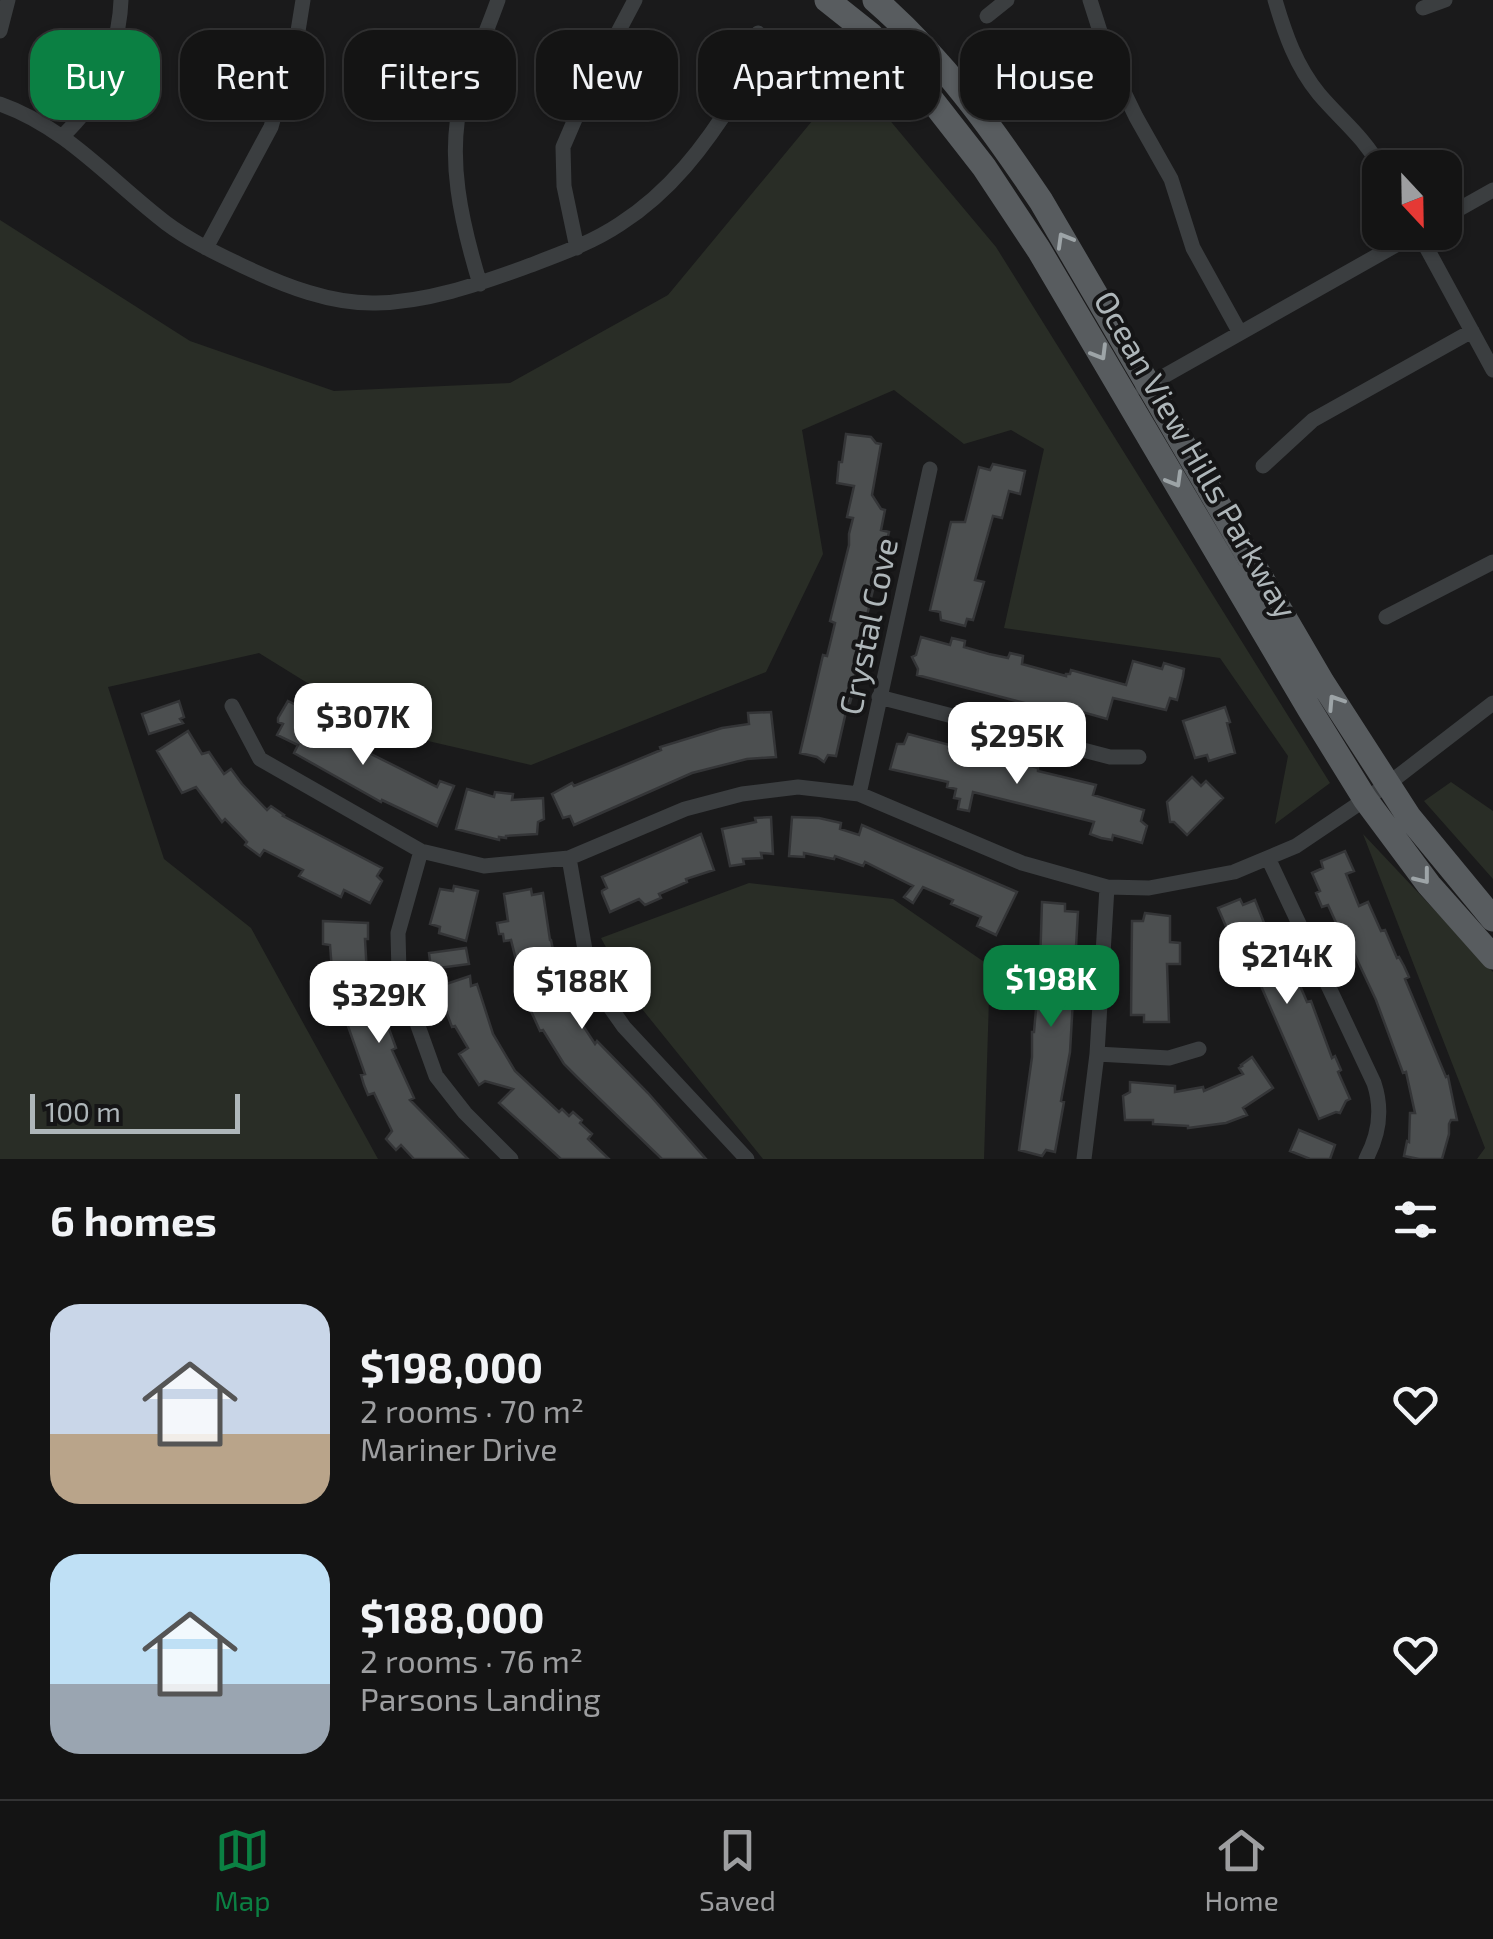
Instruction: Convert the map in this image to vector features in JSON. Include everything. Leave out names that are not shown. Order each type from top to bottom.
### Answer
[{"type":"main road","name":"Ocean View Hills Parkway","points":[[827,0],[871,35],[960,134],[1137,390]]},
{"type":"main road","name":"Ocean View Hills Parkway","points":[[875,0],[947,71],[1041,200],[1137,390],[1310,710],[1375,792],[1429,886],[1493,957]]},
{"type":"main road","name":"Ocean View Hills Parkway","points":[[1375,792],[1409,817],[1493,919]]},
{"type":"street","points":[[0,31],[8,0]]},
{"type":"street","points":[[62,136],[85,112],[97,91],[117,39],[121,0]]},
{"type":"street","points":[[206,248],[270,127],[303,0]]},
{"type":"street","points":[[480,284],[465,230],[455,146],[462,97],[498,0]]},
{"type":"street","points":[[576,248],[564,186],[563,147],[588,89],[635,0]]},
{"type":"street","points":[[986,16],[1007,0]]},
{"type":"street","points":[[1090,0],[1120,84],[1171,178],[1192,248],[1240,332]]},
{"type":"street","points":[[1275,0],[1286,35],[1305,73],[1370,150]]},
{"type":"street","points":[[1423,8],[1445,0]]},
{"type":"street","points":[[0,104],[24,113],[62,136],[169,225],[206,248],[288,286],[332,298],[375,303],[427,297],[480,284],[602,235],[641,210],[677,178],[722,120]]},
{"type":"street","points":[[1462,207],[1493,190]]},
{"type":"street","points":[[1137,390],[1387,250]]},
{"type":"street","points":[[1427,250],[1493,370]]},
{"type":"street","points":[[1263,466],[1313,420],[1472,331]]},
{"type":"street","name":"Crystal Cove","points":[[859,794],[930,469]]},
{"type":"street","points":[[1386,617],[1493,562]]},
{"type":"street","points":[[879,697],[1096,754],[1139,757]]},
{"type":"street","points":[[232,706],[260,760],[420,850],[484,866],[569,858],[667,816],[726,797],[798,787],[859,794],[1022,863],[1107,887],[1149,888],[1234,872],[1296,846],[1493,703]]},
{"type":"street","points":[[420,850],[398,933],[399,972],[436,1076],[466,1114],[511,1159]]},
{"type":"street","points":[[569,858],[588,967],[598,990],[624,1027],[746,1159]]},
{"type":"street","points":[[1268,858],[1377,1090],[1379,1121],[1366,1159]]},
{"type":"street","points":[[1084,1159],[1097,1054],[1107,887]]},
{"type":"street","points":[[1097,1054],[1169,1058],[1199,1049]]},
{"type":"shaded area","points":[[813,120],[890,120],[996,247],[1330,783],[1275,824],[1288,756],[1220,658],[1004,628],[1044,449],[1011,430],[964,444],[894,390],[802,430],[823,554],[766,672],[531,765],[385,731],[259,653],[108,687],[164,859],[251,928],[378,1159],[0,1159],[0,220],[190,341],[334,391],[510,383],[668,295]]},
{"type":"shaded area","points":[[1451,782],[1493,811],[1493,879],[1424,801]]},
{"type":"shaded area","points":[[1363,834],[1493,972],[1493,1159],[1477,1159],[1485,1148]]},
{"type":"shaded area","points":[[749,883],[893,899],[990,966],[984,1159],[763,1159],[634,999],[601,938]]},
{"type":"building","points":[[846,434],[871,437],[881,444],[872,495],[885,510],[881,530],[889,532],[836,756],[828,755],[824,762],[800,753],[823,655],[827,656],[835,623],[830,621],[853,518],[847,517],[854,486],[837,483]]},
{"type":"building","points":[[993,464],[1025,471],[1020,494],[1009,491],[1002,518],[993,516],[975,580],[984,582],[973,620],[967,619],[965,626],[941,620],[940,612],[930,610],[951,522],[965,522],[979,467],[990,470]]},
{"type":"building","points":[[921,637],[950,645],[952,638],[965,641],[964,647],[989,654],[1023,656],[1022,664],[1066,676],[1071,670],[1126,685],[1133,661],[1162,669],[1164,663],[1184,669],[1177,700],[1170,698],[1166,710],[1113,698],[1107,719],[1079,711],[1078,717],[917,675],[912,657]]},
{"type":"building","points":[[179,701],[183,723],[149,734],[142,714]]},
{"type":"building","points":[[288,701],[305,715],[332,728],[329,733],[437,787],[440,781],[454,786],[437,826],[381,802],[294,753],[298,745],[277,735],[283,724],[278,718]]},
{"type":"building","points":[[1225,707],[1235,753],[1209,761],[1207,755],[1195,758],[1183,721]]},
{"type":"building","points":[[771,712],[776,757],[747,759],[692,773],[574,825],[570,816],[563,818],[552,794],[661,750],[660,747],[749,724],[748,713]]},
{"type":"building","points":[[188,731],[202,754],[209,752],[224,774],[231,769],[267,810],[271,806],[382,868],[377,876],[382,881],[370,903],[344,890],[341,897],[299,876],[303,870],[264,850],[260,856],[245,845],[247,842],[225,819],[222,822],[196,787],[182,793],[157,751]]},
{"type":"building","points":[[908,734],[1096,785],[1093,795],[1144,810],[1141,821],[1147,826],[1142,843],[1113,835],[1112,840],[1101,838],[1090,834],[1094,822],[973,792],[969,811],[958,809],[960,799],[954,798],[956,789],[947,787],[948,782],[890,769],[897,744],[904,744]]},
{"type":"building","points":[[1192,777],[1201,786],[1206,781],[1223,798],[1187,835],[1170,822],[1167,802]]},
{"type":"building","points":[[467,789],[494,797],[495,792],[513,794],[512,800],[543,798],[544,819],[538,822],[537,834],[499,840],[456,829]]},
{"type":"building","points":[[771,817],[773,854],[761,853],[762,858],[743,859],[744,864],[730,866],[722,829]]},
{"type":"building","points":[[792,817],[841,823],[840,829],[859,835],[862,825],[1017,892],[996,935],[977,926],[981,917],[923,887],[913,903],[904,897],[913,886],[865,862],[863,866],[835,856],[834,859],[804,853],[804,857],[789,856]]},
{"type":"building","points":[[701,834],[714,870],[686,879],[687,882],[645,905],[639,899],[610,912],[602,893],[607,888],[602,877]]},
{"type":"building","points":[[1345,851],[1354,871],[1346,874],[1359,906],[1368,902],[1404,966],[1409,977],[1405,979],[1448,1076],[1457,1120],[1449,1124],[1442,1159],[1404,1156],[1409,1142],[1410,1113],[1415,1113],[1406,1072],[1403,1073],[1376,1000],[1346,936],[1343,938],[1328,905],[1322,907],[1316,893],[1320,891],[1312,873],[1323,868],[1321,861]]},
{"type":"building","points":[[454,886],[478,891],[466,941],[439,933],[440,927],[430,924],[440,889],[453,891]]},
{"type":"building","points":[[531,889],[532,895],[543,893],[563,997],[567,995],[578,1022],[706,1159],[662,1159],[564,1064],[543,1030],[540,1031],[526,1000],[511,940],[504,941],[497,923],[508,921],[504,894]]},
{"type":"building","points":[[1240,899],[1243,905],[1255,900],[1274,948],[1277,946],[1291,976],[1295,974],[1307,1002],[1311,1001],[1350,1099],[1340,1113],[1319,1119],[1258,979],[1251,982],[1246,973],[1218,908]]},
{"type":"building","points":[[1042,902],[1065,904],[1065,911],[1078,912],[1070,1052],[1061,1101],[1064,1102],[1055,1152],[1046,1150],[1042,1156],[1019,1150],[1032,1057]]},
{"type":"building","points":[[1145,913],[1170,916],[1170,942],[1180,943],[1180,964],[1167,964],[1169,1022],[1144,1022],[1144,1015],[1131,1015],[1132,921],[1143,921]]},
{"type":"building","points":[[323,921],[368,923],[367,974],[371,972],[396,1048],[392,1050],[414,1098],[410,1100],[468,1159],[414,1159],[401,1145],[396,1150],[386,1139],[392,1131],[374,1093],[368,1095],[364,1085],[361,1075],[365,1074],[333,984],[330,945],[323,944]]},
{"type":"building","points":[[466,948],[469,964],[431,969],[429,953]]},
{"type":"building","points":[[470,976],[471,986],[477,984],[493,1034],[515,1071],[559,1112],[562,1109],[569,1116],[573,1112],[582,1120],[580,1123],[592,1134],[588,1139],[609,1159],[561,1159],[499,1103],[513,1089],[485,1081],[479,1085],[459,1054],[468,1048],[452,1027],[437,987]]},
{"type":"building","points":[[1252,1057],[1273,1088],[1243,1108],[1247,1115],[1226,1123],[1188,1128],[1153,1124],[1153,1120],[1125,1120],[1123,1096],[1130,1092],[1130,1082],[1175,1086],[1175,1092],[1203,1087],[1204,1091],[1243,1074],[1239,1068]]},
{"type":"building","points":[[1299,1130],[1335,1145],[1330,1159],[1310,1159],[1290,1151]]}]
